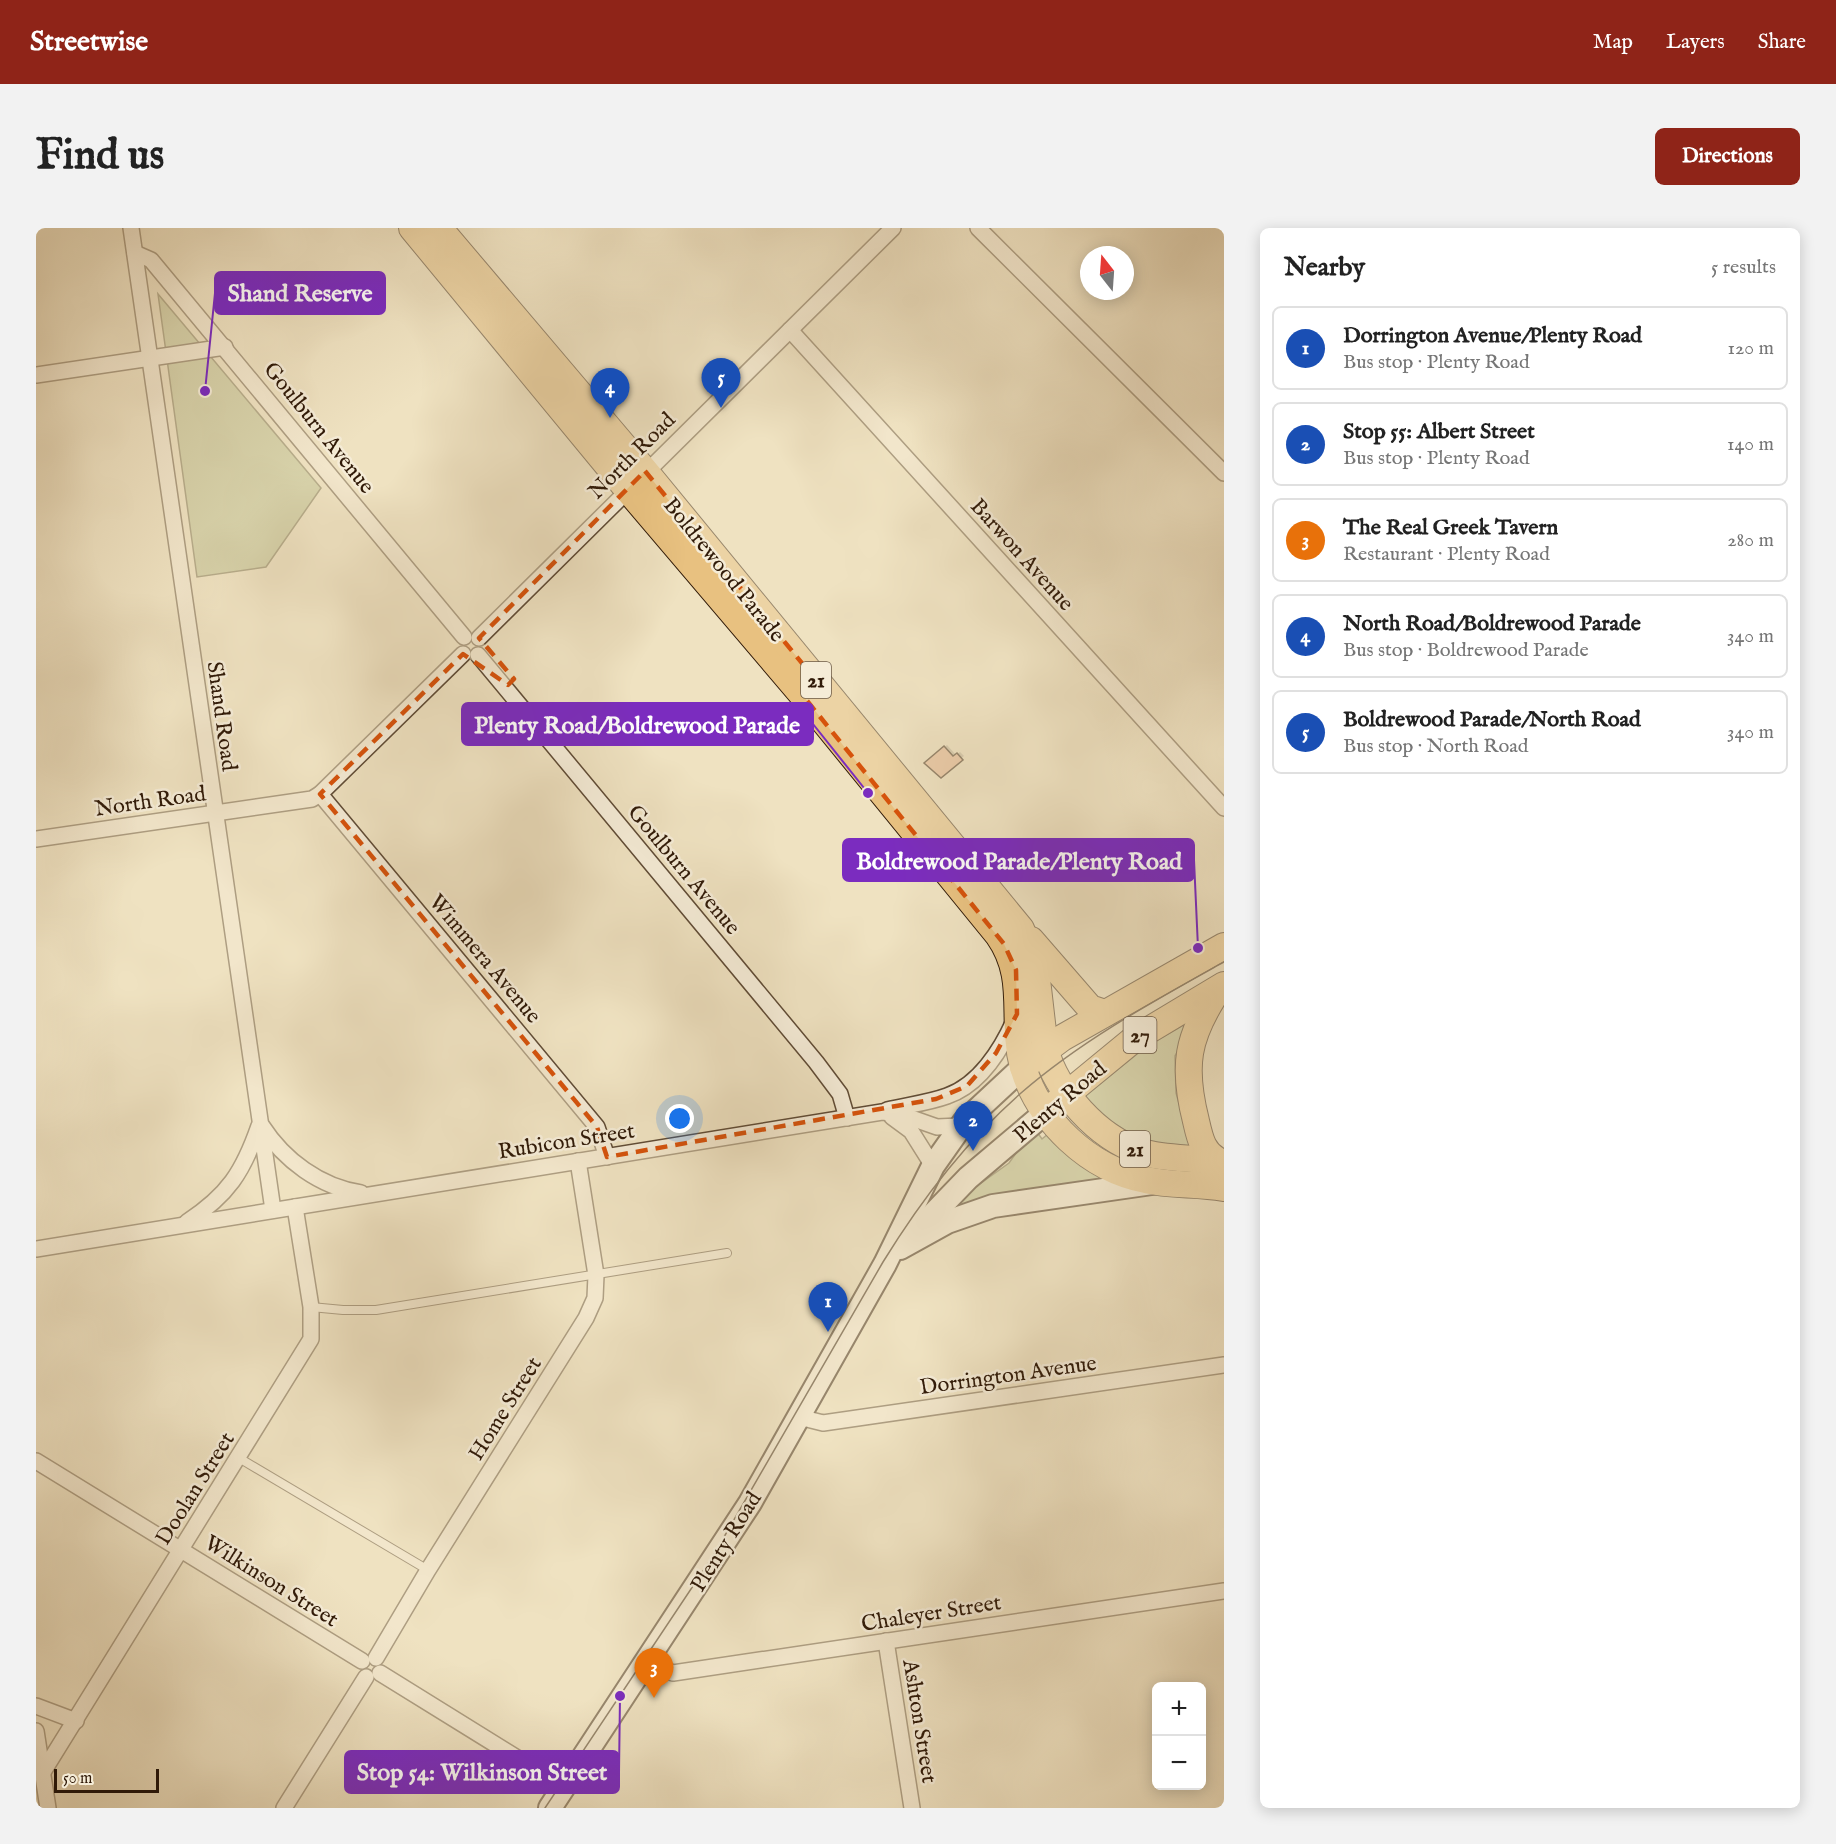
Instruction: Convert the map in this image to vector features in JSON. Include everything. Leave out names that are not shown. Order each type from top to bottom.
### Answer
[{"type":"main road","name":"Boldrewood Parade","points":[[425,230],[645,471],[1004,944],[1018,980],[1017,1040],[1023,1067]]},
{"type":"main road","name":"Boldrewood Parade","points":[[425,230],[628,490],[812,691],[1021,929],[1031,948],[1036,970],[1045,1049]]},
{"type":"main road","points":[[1021,929],[1087,1005],[1094,1011],[1105,1013]]},
{"type":"main road","name":"Plenty Road","points":[[550,1808],[736,1525],[893,1256],[933,1166],[960,1126],[1045,1049],[1224,946]]},
{"type":"main road","points":[[1222,986],[1194,1034],[1187,1067],[1190,1099],[1202,1145],[1209,1155],[1223,1162]]},
{"type":"main road","name":"Plenty Road","points":[[893,1256],[968,1178],[1134,1039],[1222,986]]},
{"type":"main road","name":"21","points":[[1045,1049],[1052,1069],[1068,1094],[1102,1129],[1141,1152],[1223,1162]]},
{"type":"main road","name":"21","points":[[1023,1067],[1033,1092],[1046,1112],[1072,1142],[1095,1160],[1124,1174],[1163,1183],[1224,1188]]},
{"type":"main road","points":[[893,1256],[947,1222],[993,1206],[1163,1183]]},
{"type":"street","name":"Shand Road","points":[[131,228],[214,815],[273,1210]]},
{"type":"street","name":"North Road","points":[[471,637],[628,490],[893,228]]},
{"type":"street","points":[[978,228],[1224,473]]},
{"type":"street","name":"Goulburn Avenue","points":[[135,253],[151,260],[471,637]]},
{"type":"street","name":"Barwon Avenue","points":[[790,330],[1224,808]]},
{"type":"street","points":[[36,375],[225,347]]},
{"type":"street","points":[[470,655],[459,647],[471,637]]},
{"type":"street","name":"Goulburn Avenue","points":[[470,655],[816,1062],[840,1094],[847,1118]]},
{"type":"street","name":"North Road","points":[[36,838],[300,802],[320,794],[470,655]]},
{"type":"street","name":"Wimmera Avenue","points":[[320,794],[597,1127],[607,1156]]},
{"type":"street","name":"Boldrewood Parade","points":[[993,1057],[1017,1014]]},
{"type":"street","name":"Rubicon Street","points":[[36,1249],[877,1113],[954,1094],[967,1086],[993,1057]]},
{"type":"street","name":"Rubicon Street","points":[[877,1113],[900,1114],[937,1127],[960,1126]]},
{"type":"street","name":"Rubicon Street","points":[[877,1113],[890,1116],[904,1124],[921,1144],[933,1166]]},
{"type":"street","name":"Rubicon Street","points":[[260,1124],[284,1153],[312,1175],[342,1189],[374,1194]]},
{"type":"street","name":"Rubicon Street","points":[[182,1225],[212,1204],[234,1182],[248,1157],[260,1124]]},
{"type":"street","name":"Home Street","points":[[369,1660],[586,1318],[595,1298],[596,1275],[578,1161]]},
{"type":"street","name":"Doolan Street","points":[[43,1772],[182,1551],[311,1339],[311,1306],[295,1207]]},
{"type":"street","name":"Dorrington Avenue","points":[[799,1417],[823,1423],[1224,1365]]},
{"type":"street","name":"Wilkinson Street","points":[[36,1461],[182,1551],[369,1660]]},
{"type":"street","name":"Chaleyer Street","points":[[647,1662],[673,1673],[1224,1591]]},
{"type":"street","name":"Ashton Street","points":[[886,1641],[912,1808]]},
{"type":"street","points":[[284,1808],[381,1663],[369,1660]]},
{"type":"street","points":[[373,1675],[564,1787]]},
{"type":"street","points":[[36,1706],[76,1721]]},
{"type":"street","points":[[36,1731],[48,1808]]},
{"type":"lane","points":[[311,1306],[344,1310],[376,1310],[727,1253]]},
{"type":"lane","points":[[239,1458],[428,1570]]},
{"type":"highlighted area","points":[[645,471],[819,684],[804,697],[1004,944],[1016,970],[1019,1001],[1017,1014],[996,1053],[967,1086],[936,1099],[607,1157],[597,1127],[320,794],[463,654],[508,685],[514,679],[479,638]]},
{"type":"green space","points":[[158,294],[321,488],[266,567],[197,577]]},
{"type":"green space","points":[[1187,1023],[1193,1023],[1175,1056],[1176,1093],[1193,1152],[1145,1143],[1102,1116],[1085,1096],[1147,1046]]},
{"type":"green space","points":[[1037,1132],[1042,1139],[1048,1134],[1104,1179],[949,1214],[970,1191],[1009,1163],[1024,1142]]},
{"type":"building","points":[[944,746],[953,756],[957,753],[963,760],[941,778],[924,763]]},
{"type":"tram line","points":[[545,1808],[713,1556],[883,1262],[945,1173],[981,1131],[1044,1074],[1119,1022],[1224,962]]},
{"type":"place","name":"Shand Reserve","points":[[205,391]]},
{"type":"place","name":"Boldrewood Parade/North Road","points":[[721,408]]},
{"type":"place","name":"North Road/Boldrewood Parade","points":[[610,418]]},
{"type":"place","name":"Plenty Road/Boldrewood Parade","points":[[868,793]]},
{"type":"place","name":"Boldrewood Parade/Plenty Road","points":[[1198,948]]},
{"type":"place","name":"Stop 55: Albert Street","points":[[973,1151]]},
{"type":"place","name":"Dorrington Avenue/Plenty Road","points":[[828,1332]]},
{"type":"place","name":"Stop 54: Wilkinson Street","points":[[620,1696]]},
{"type":"place","name":"The Real Greek Tavern","points":[[654,1698]]}]
